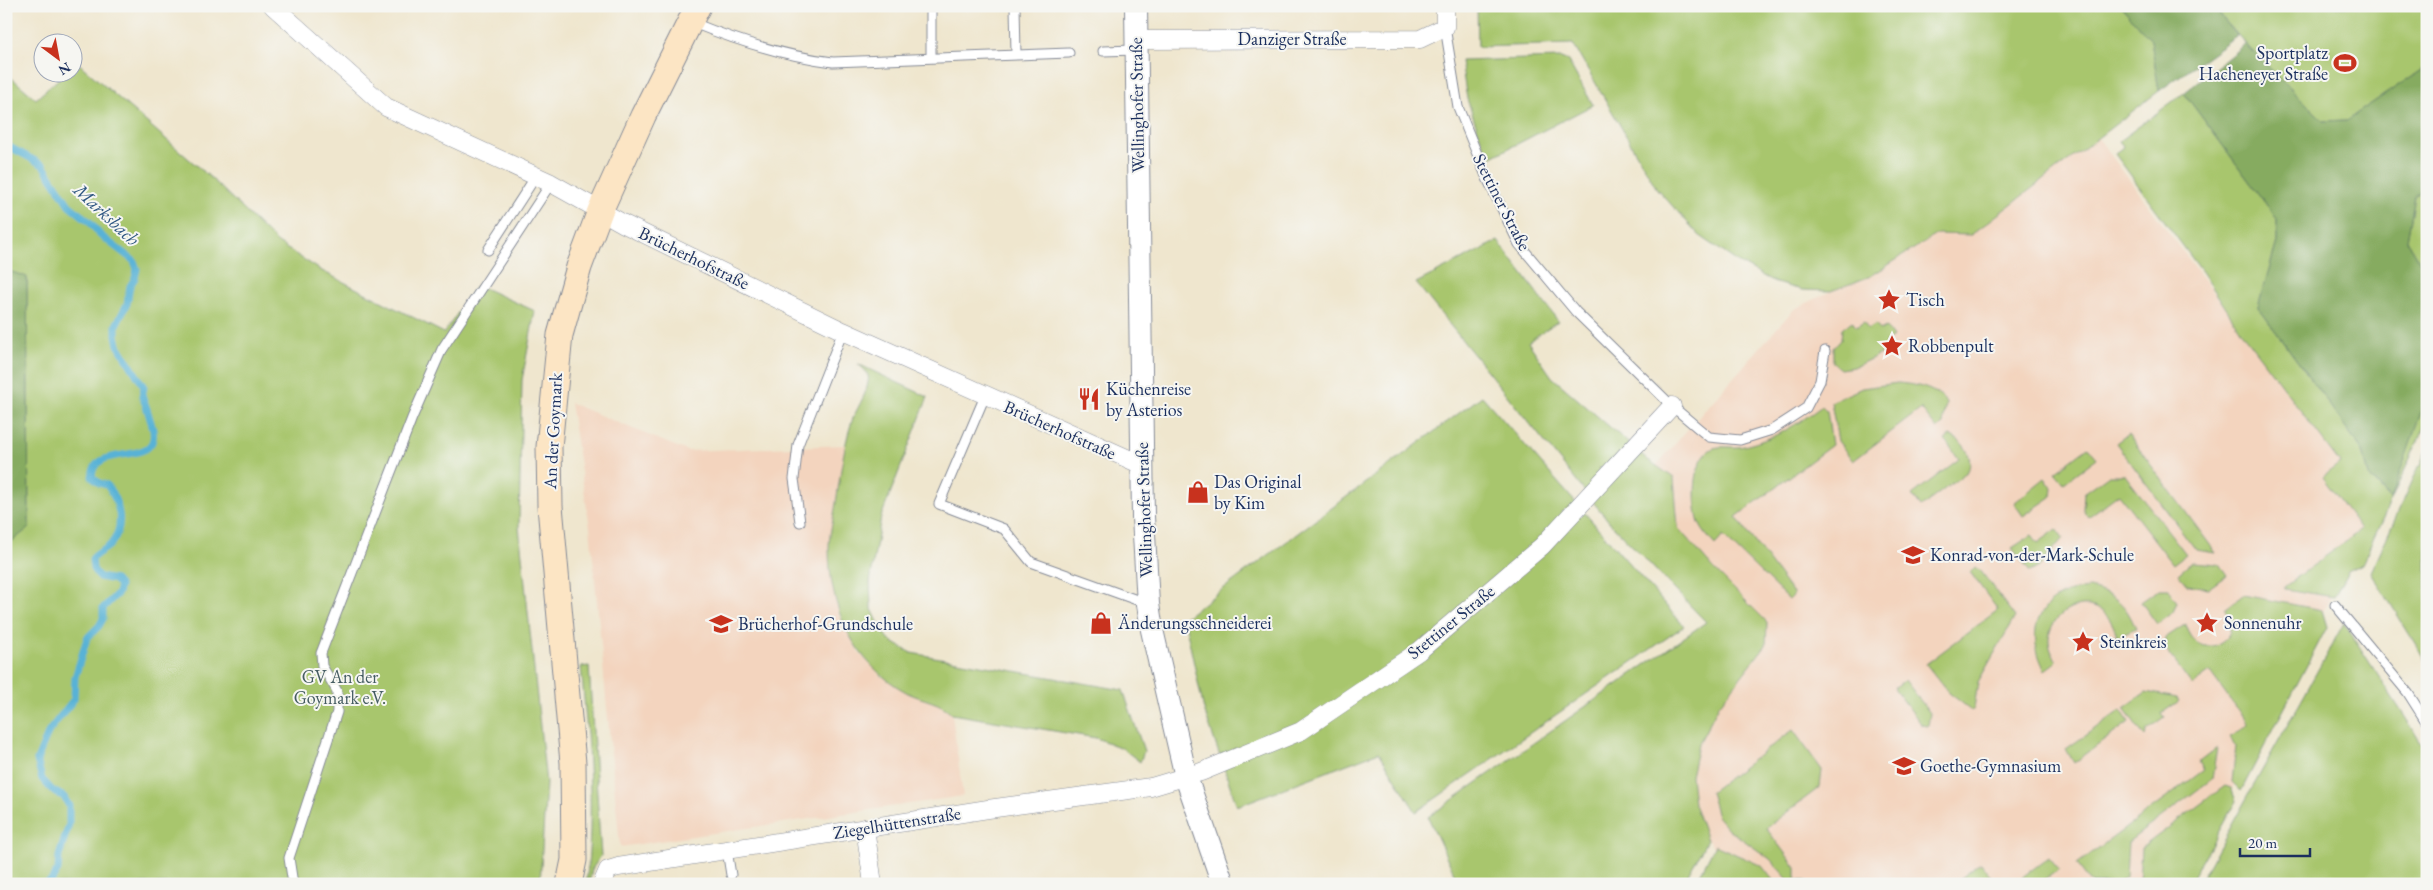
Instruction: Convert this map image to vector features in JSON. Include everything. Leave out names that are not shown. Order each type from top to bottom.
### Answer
[{"type":"main road","name":"An der Goymark","points":[[569,884],[574,860],[573,763],[550,506],[549,447],[560,334],[579,267],[600,211],[643,116],[694,14]]},
{"type":"street","name":"Brücherhofstraße","points":[[273,6],[386,107],[543,180],[600,211],[843,331],[1142,465]]},
{"type":"street","name":"Wellinghofer Straße","points":[[1136,6],[1142,465],[1148,604],[1154,639],[1186,777],[1223,884]]},
{"type":"street","name":"Stettiner Straße","points":[[1445,6],[1445,27]]},
{"type":"street","name":"Danziger Straße","points":[[1136,45],[1420,39],[1445,27]]},
{"type":"street","name":"Stettiner Straße","points":[[1186,777],[1301,731],[1419,650],[1542,546],[1672,406]]},
{"type":"street","name":"Ziegelhüttenstraße","points":[[605,877],[727,850],[988,809],[1151,787],[1186,777]]},
{"type":"street","points":[[865,828],[873,884]]},
{"type":"lane","points":[[930,6],[931,57]]},
{"type":"lane","points":[[1015,6],[1016,54]]},
{"type":"lane","points":[[694,14],[751,44],[800,58],[833,62],[1070,52]]},
{"type":"lane","name":"Stettiner Straße","points":[[1445,27],[1458,107],[1486,176],[1519,244],[1576,312],[1672,406],[1709,437],[1740,440],[1772,430],[1806,408],[1820,381],[1826,351]]},
{"type":"lane","points":[[1103,51],[1136,45]]},
{"type":"lane","points":[[488,250],[543,180]]},
{"type":"lane","points":[[293,884],[289,858],[337,712],[337,691],[322,666],[321,653],[412,418],[442,349],[543,180]]},
{"type":"lane","points":[[800,522],[794,479],[798,445],[843,331]]},
{"type":"lane","points":[[985,396],[939,504],[1004,529],[1031,562],[1148,604]]},
{"type":"lane","points":[[2335,605],[2408,693],[2427,723]]},
{"type":"lane","points":[[727,850],[731,875]]},
{"type":"shaded area","points":[[2098,138],[2236,322],[2258,307],[2387,487],[2183,884],[1747,884],[1721,857],[1689,817],[1684,747],[1740,638],[1639,485],[1793,310],[1831,291],[1871,276],[1937,234],[1971,234]]},
{"type":"shaded area","name":"Brücherhof-Grundschule","points":[[570,403],[687,451],[846,445],[829,546],[833,589],[840,618],[859,653],[881,676],[909,694],[943,706],[952,714],[963,796],[620,847],[590,527]]},
{"type":"green space","points":[[1477,6],[2121,6],[2151,40],[2159,91],[1971,235],[1937,234],[1871,276],[1831,291],[1802,290],[1776,283],[1739,263],[1699,235],[1657,189],[1573,44],[1478,47]]},
{"type":"green space","points":[[2121,6],[2212,6],[2237,35],[2159,91],[2151,40]]},
{"type":"green space","name":"Sportplatz Hacheneyer Straße","points":[[2212,6],[2427,6],[2427,66],[2347,120],[2324,121],[2260,60]]},
{"type":"green space","points":[[2245,44],[2324,121],[2347,120],[2427,66],[2427,186],[2415,196],[2407,240],[2427,274],[2427,395],[2391,499],[2369,476],[2363,451],[2258,307],[2277,242],[2277,219],[2184,93]]},
{"type":"green space","points":[[1561,58],[1568,61],[1593,105],[1488,159],[1467,99],[1461,61]]},
{"type":"green space","name":"GV An der Goymark e.V.","points":[[82,66],[212,179],[278,243],[322,271],[444,333],[477,285],[535,311],[522,380],[519,527],[546,783],[540,884],[6,884],[6,546],[29,527],[27,278],[6,270],[6,73],[36,99],[55,82],[82,82]]},
{"type":"green space","points":[[2184,93],[2277,219],[2277,242],[2258,307],[2363,451],[2369,476],[2390,499],[2427,395],[2427,421],[2362,564],[2348,571],[2334,597],[2285,589],[2284,587],[2361,530],[2322,477],[2340,463],[2242,333],[2203,273],[2115,154],[2124,147],[2119,141]]},
{"type":"green space","points":[[2427,186],[2427,274],[2407,240],[2415,196]]},
{"type":"green space","points":[[1498,241],[1558,321],[1528,342],[1552,377],[1648,460],[1674,478],[1678,528],[1713,568],[1767,622],[1766,645],[1719,705],[1698,745],[1691,776],[1694,804],[1707,840],[1683,884],[1459,884],[1428,817],[1706,622],[1611,524],[1416,283]]},
{"type":"green space","points":[[6,270],[27,277],[29,528],[6,546]]},
{"type":"green space","points":[[1852,321],[1856,327],[1864,322],[1868,329],[1876,324],[1880,330],[1886,327],[1893,337],[1886,342],[1885,352],[1854,367],[1840,369],[1833,363],[1833,348],[1841,339],[1842,329]]},
{"type":"green space","points":[[858,364],[928,397],[881,517],[870,582],[871,607],[889,640],[911,653],[1123,690],[1144,751],[1140,762],[1122,748],[1096,738],[952,714],[943,707],[908,693],[889,681],[872,667],[859,650],[839,613],[830,570],[829,548],[846,444],[853,419],[868,382],[867,374]]},
{"type":"green space","points":[[1898,383],[1924,388],[1941,397],[1946,402],[1943,424],[1937,429],[1921,409],[1853,461],[1838,441],[1831,402],[1862,388]]},
{"type":"green space","points":[[1482,396],[1684,626],[1416,812],[1379,752],[1237,806],[1204,710],[1184,618]]},
{"type":"green space","points":[[1822,406],[1827,411],[1832,445],[1736,517],[1794,595],[1789,600],[1723,536],[1715,545],[1704,532],[1697,515],[1695,495],[1697,474],[1704,456],[1713,448],[1740,447],[1755,443],[1794,425]]},
{"type":"green space","points":[[2128,434],[2216,553],[2196,550],[2116,443]]},
{"type":"green space","points":[[1950,436],[1960,441],[1969,455],[1970,466],[1968,471],[1921,507],[1912,495],[1959,459],[1945,440]]},
{"type":"green space","points":[[2088,447],[2097,458],[2064,483],[2055,472]]},
{"type":"green space","points":[[2427,449],[2427,663],[2371,572]]},
{"type":"green space","points":[[2109,475],[2125,475],[2186,554],[2173,564],[2119,494],[2088,517],[2083,510],[2084,493]]},
{"type":"green space","points":[[2045,478],[2052,488],[2051,497],[2023,516],[2014,503]]},
{"type":"green space","points":[[2057,529],[2063,538],[2039,567],[2030,572],[2012,548],[2032,535],[2038,543]]},
{"type":"green space","points":[[2192,562],[2219,564],[2227,575],[2209,588],[2187,585],[2178,574]]},
{"type":"green space","points":[[1975,568],[1980,570],[2015,617],[1978,682],[1974,708],[1971,710],[1948,692],[1926,664],[1998,610],[1970,572]]},
{"type":"green space","points":[[2090,588],[2107,594],[2119,602],[2128,613],[2136,629],[2117,637],[2109,618],[2097,608],[2083,606],[2069,610],[2058,618],[2050,631],[2049,645],[2057,661],[2045,670],[2038,655],[2036,640],[2036,627],[2041,615],[2059,597],[2073,591]]},
{"type":"green space","points":[[2159,589],[2168,589],[2177,602],[2173,612],[2157,624],[2141,602]]},
{"type":"green space","points":[[2243,595],[2322,610],[2327,627],[2241,791],[2232,782],[2236,745],[2230,737],[2248,724],[2210,672],[2192,685],[2164,647],[2165,638],[2186,624],[2189,634],[2202,645],[2211,646],[2225,640],[2229,633],[2230,622],[2225,609]]},
{"type":"green space","points":[[2344,623],[2427,751],[2427,884],[2199,884]]},
{"type":"green space","points":[[589,666],[601,856],[592,869],[589,884],[586,884],[589,857],[590,803],[588,748],[581,667]]},
{"type":"green space","points":[[1905,680],[1930,713],[1928,726],[1922,725],[1894,688]]},
{"type":"green space","points":[[2146,692],[2177,698],[2179,701],[2162,713],[2165,717],[2146,731],[2145,737],[2124,708]]},
{"type":"green space","points":[[2121,710],[2129,722],[2074,763],[2066,749]]},
{"type":"green space","points":[[1793,730],[1822,770],[1820,787],[1766,828],[1796,868],[1796,881],[1806,881],[1808,884],[1792,884],[1770,859],[1728,829],[1717,816],[1710,792]]},
{"type":"green space","points":[[2217,748],[2212,779],[2128,842],[2126,877],[2116,884],[2092,884],[2077,864],[2204,770],[2199,762]]},
{"type":"green space","points":[[2225,786],[2231,788],[2236,801],[2189,884],[2137,884],[2139,882],[2141,848]]},
{"type":"green space","points":[[1715,845],[1762,866],[1776,884],[1695,884]]},
{"type":"green space","points":[[2049,857],[2059,869],[2039,884],[2013,884]]},
{"type":"green space","points":[[1981,863],[1996,884],[1953,884]]},
{"type":"waterway","name":"Marksbach","points":[[6,145],[43,165],[69,205],[90,222],[100,235],[134,261],[137,269],[135,278],[130,286],[127,304],[116,325],[116,335],[118,345],[144,387],[142,397],[151,422],[153,437],[149,446],[140,451],[104,459],[96,466],[92,477],[99,483],[107,485],[115,499],[119,514],[116,537],[107,548],[92,559],[93,569],[99,577],[115,580],[120,586],[118,593],[103,608],[103,619],[99,626],[87,638],[75,677],[74,699],[49,731],[37,760],[42,779],[52,790],[64,797],[69,806],[69,824],[59,856],[58,870],[51,881],[46,884]]},
{"type":"place","name":"Sportplatz Hacheneyer Straße","points":[[2345,63]]},
{"type":"place","name":"Tisch","points":[[1889,300]]},
{"type":"place","name":"Robbenpult","points":[[1892,346]]},
{"type":"place","name":"Küchenreise by Asterios","points":[[1089,399]]},
{"type":"place","name":"Das Original by Kim","points":[[1198,492]]},
{"type":"place","name":"Konrad-von-der-Mark-Schule","points":[[1913,555]]},
{"type":"place","name":"Änderungsschneiderei","points":[[1101,623]]},
{"type":"place","name":"Sonnenuhr","points":[[2207,623]]},
{"type":"place","name":"Brücherhof-Grundschule","points":[[721,624]]},
{"type":"place","name":"Steinkreis","points":[[2083,642]]},
{"type":"place","name":"Goethe-Gymnasium","points":[[1904,766]]}]
